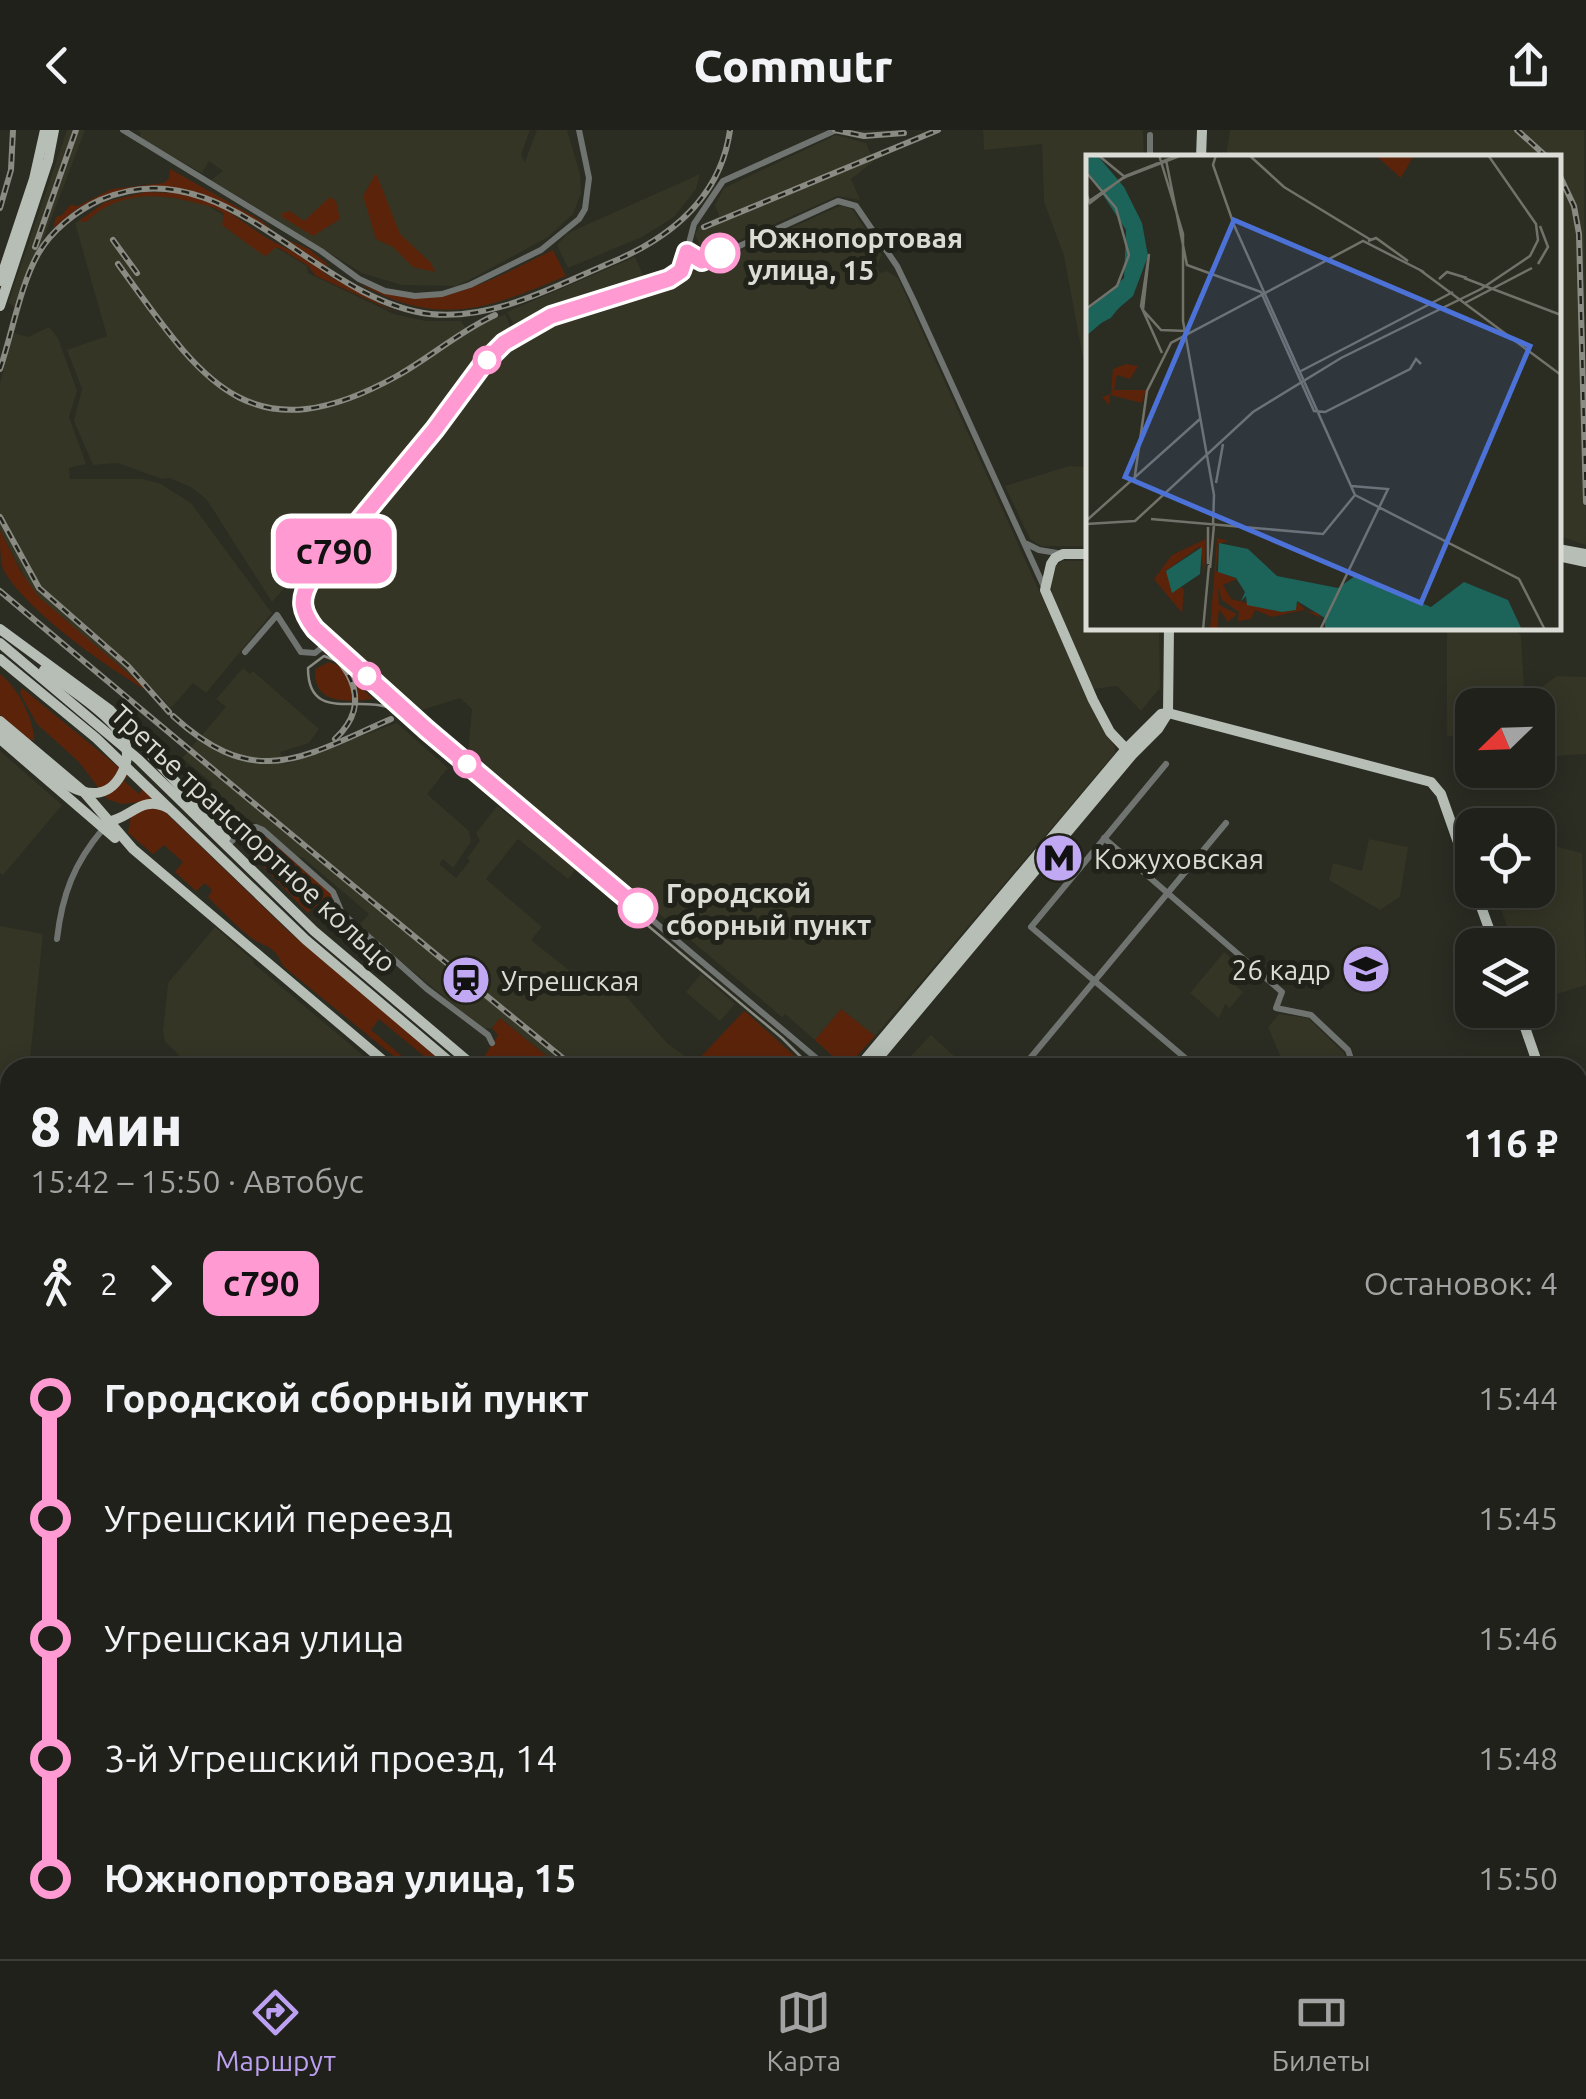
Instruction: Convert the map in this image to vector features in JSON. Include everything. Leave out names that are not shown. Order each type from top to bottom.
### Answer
[{"type":"main road","points":[[0,281],[34,179],[45,130]]},
{"type":"main road","points":[[0,306],[42,182],[54,130]]},
{"type":"main road","points":[[1201,155],[1202,130]]},
{"type":"main road","points":[[1561,552],[1586,554]]},
{"type":"main road","points":[[1561,553],[1586,562]]},
{"type":"main road","points":[[1086,554],[1063,554],[1051,564],[1046,590],[1093,700],[1110,732],[1129,752]]},
{"type":"main road","points":[[0,621],[119,719],[265,884]]},
{"type":"main road","points":[[0,629],[86,690]]},
{"type":"main road","points":[[1158,729],[1168,713],[1170,630]]},
{"type":"main road","points":[[0,642],[44,670],[122,736],[127,758],[119,778],[100,791],[74,790],[0,729]]},
{"type":"main road","name":"Третье транспортное кольцо","points":[[0,642],[120,743],[314,930],[465,1058]]},
{"type":"main road","name":"Третье транспортное кольцо","points":[[0,659],[96,738],[306,940],[445,1058]]},
{"type":"main road","points":[[867,1058],[1161,714],[1432,782],[1442,794],[1455,832]]},
{"type":"main road","points":[[1129,752],[1158,729],[1186,719]]},
{"type":"main road","points":[[0,721],[84,791],[100,819]]},
{"type":"main road","points":[[0,739],[380,1058]]},
{"type":"main road","points":[[100,819],[122,818],[142,804],[155,803],[180,818]]},
{"type":"main road","points":[[132,810],[125,830],[133,849]]},
{"type":"main road","points":[[878,1058],[995,909]]},
{"type":"main road","points":[[1525,1028],[1536,1058]]},
{"type":"street","points":[[123,130],[321,251],[358,279],[392,293],[415,296],[452,292],[513,263],[552,242],[585,209],[589,178],[579,130]]},
{"type":"street","points":[[681,271],[694,224],[723,181],[836,130]]},
{"type":"street","points":[[1150,136],[1150,155]]},
{"type":"street","points":[[816,1058],[427,730],[329,642],[305,616],[302,600],[311,579],[504,343],[551,316],[647,288],[838,201],[856,206],[897,266],[1046,590]]},
{"type":"street","points":[[687,252],[702,261]]},
{"type":"street","points":[[1026,543],[1039,550],[1063,554]]},
{"type":"street","points":[[245,652],[277,615],[298,649],[316,653],[329,642]]},
{"type":"street","points":[[1166,764],[1032,927],[1185,1058]]},
{"type":"street","points":[[199,807],[235,831],[256,827],[263,830],[333,892],[342,913],[427,988],[488,1035],[492,1044]]},
{"type":"street","points":[[58,939],[68,882],[100,819]]},
{"type":"street","points":[[1030,1058],[1226,824]]},
{"type":"street","points":[[231,842],[243,830]]},
{"type":"street","points":[[1104,838],[1282,992],[1276,1008],[1310,1015],[1348,1050],[1351,1058]]},
{"type":"shaded area","points":[[67,130],[85,130],[17,308],[8,303]]},
{"type":"shaded area","points":[[138,130],[530,130],[521,155],[525,162],[537,130],[567,130],[580,174],[581,193],[573,214],[548,237],[477,276],[456,286],[401,285],[362,273],[211,180],[223,171],[209,161],[202,173],[139,138]]},
{"type":"shaded area","points":[[983,130],[1143,130],[1144,155],[1086,155],[1086,374],[1064,256],[1044,202],[1042,144],[984,150]]},
{"type":"shaded area","points":[[1230,130],[1584,130],[1586,545],[1561,537],[1561,155],[1226,155]]},
{"type":"shaded area","points":[[836,135],[866,143],[874,161],[851,179],[860,200],[837,196],[708,254],[700,247],[695,234],[700,226],[719,216],[715,205],[724,188]]},
{"type":"shaded area","points":[[170,169],[262,221],[278,236],[309,249],[331,267],[231,209],[184,190],[161,186],[111,193],[80,207],[53,228],[56,217],[70,205],[78,206],[112,189],[164,183]]},
{"type":"shaded area","points":[[376,173],[400,234],[431,263],[435,272],[413,267],[393,247],[376,239],[363,196]]},
{"type":"shaded area","points":[[700,174],[696,189],[674,217],[642,237],[568,268],[557,245],[568,233]]},
{"type":"shaded area","points":[[146,192],[179,193],[217,204],[265,237],[314,263],[327,275],[397,313],[316,276],[307,265],[279,248],[266,256],[260,253],[222,225],[224,214],[217,209],[182,199],[138,197],[110,205],[86,222],[79,221],[105,202]]},
{"type":"shaded area","points":[[168,195],[205,204],[307,266],[308,273],[394,314],[426,321],[461,321],[468,331],[505,314],[512,329],[489,350],[298,579],[294,577],[272,602],[207,500],[191,487],[169,478],[118,463],[93,465],[74,421],[82,389],[67,350],[107,336],[75,223],[110,200]]},
{"type":"shaded area","points":[[330,197],[336,201],[340,219],[313,236],[282,217],[282,213],[290,211],[304,221]]},
{"type":"shaded area","points":[[842,205],[853,210],[882,255],[876,266],[880,273],[887,271],[898,278],[1115,753],[875,1036],[841,1009],[815,1040],[785,1014],[782,1017],[468,753],[472,709],[460,698],[419,711],[321,627],[309,614],[308,600],[316,583],[504,350],[532,331],[582,309],[641,295]]},
{"type":"shaded area","points":[[553,250],[566,276],[486,305],[438,310],[414,306],[358,283],[385,293],[435,296],[481,284]]},
{"type":"shaded area","points":[[635,257],[647,283],[553,308],[515,327],[507,312]]},
{"type":"shaded area","points":[[49,327],[58,338],[77,391],[69,417],[86,464],[69,468],[70,479],[142,479],[159,483],[191,503],[272,613],[206,693],[193,683],[171,708],[47,606],[30,587],[0,530],[0,383],[14,333],[28,337]]},
{"type":"shaded area","points":[[1069,466],[1086,467],[1086,546],[1041,546],[1030,539],[1005,486]]},
{"type":"shaded area","points":[[0,530],[39,597],[151,693],[49,621],[14,586],[3,569]]},
{"type":"shaded area","points":[[1063,561],[1086,561],[1086,630],[1159,630],[1160,688],[1141,711],[1117,686],[1093,689],[1052,595],[1051,569]]},
{"type":"shaded area","points":[[1447,630],[1514,630],[1521,635],[1524,687],[1455,688],[1455,736],[1447,736]]},
{"type":"shaded area","points":[[329,662],[373,699],[353,701],[326,695],[316,681],[315,669]]},
{"type":"shaded area","points":[[243,668],[250,674],[253,671],[319,729],[309,743],[280,752],[285,764],[397,723],[448,768],[427,794],[469,831],[471,842],[453,868],[443,859],[439,864],[456,878],[480,841],[476,833],[497,806],[576,869],[568,879],[518,839],[486,879],[542,927],[531,940],[590,987],[605,972],[667,1043],[688,1058],[549,1058],[500,1018],[492,1028],[483,1029],[358,926],[369,914],[302,857],[297,858],[263,829],[208,792],[213,784],[182,758],[226,707],[216,699]]},
{"type":"shaded area","points":[[0,674],[23,704],[34,740],[0,715]]},
{"type":"shaded area","points":[[1557,676],[1586,677],[1586,754],[1555,756],[1555,688],[1540,688]]},
{"type":"shaded area","points":[[22,688],[128,775],[124,781],[139,794],[143,789],[155,800],[122,804],[107,799],[79,762],[37,724],[20,693]]},
{"type":"shaded area","points":[[0,751],[62,805],[3,875],[0,873]]},
{"type":"shaded area","points":[[147,805],[165,812],[288,931],[438,1058],[426,1058],[379,1019],[371,1030],[404,1058],[396,1058],[283,966],[272,949],[238,927],[208,897],[212,890],[205,883],[196,891],[175,872],[183,862],[164,845],[153,854],[128,833],[131,815]]},
{"type":"shaded area","points":[[256,829],[332,893],[339,912],[330,904],[312,908],[308,913],[237,840],[244,832]]},
{"type":"shaded area","points":[[1369,839],[1408,847],[1400,897],[1380,910],[1329,880],[1333,863],[1362,871]]},
{"type":"shaded area","points":[[1555,846],[1582,853],[1586,985],[1555,995],[1555,928],[1508,928],[1501,908],[1555,908]]},
{"type":"shaded area","points":[[0,926],[43,934],[30,1058],[0,1058]]},
{"type":"shaded area","points":[[215,927],[366,1058],[176,1058],[179,1055],[165,1042],[163,1032],[168,983]]},
{"type":"shaded area","points":[[1224,952],[1241,967],[1230,981],[1243,992],[1230,1008],[1225,1004],[1219,1018],[1190,993]]},
{"type":"shaded area","points":[[701,974],[735,1004],[720,1021],[686,992]]},
{"type":"shaded area","points":[[841,1009],[875,1036],[855,1058],[834,1058],[815,1040]]},
{"type":"shaded area","points":[[744,1011],[797,1058],[700,1058]]},
{"type":"shaded area","points":[[1279,1014],[1308,1018],[1346,1058],[1281,1058],[1268,1027]]},
{"type":"shaded area","points":[[500,1018],[549,1058],[483,1058],[498,1035],[492,1028]]},
{"type":"shaded area","points":[[931,1035],[956,1058],[909,1058]]},
{"type":"tram line","points":[[306,627],[337,661],[392,708]]},
{"type":"tram line","points":[[337,661],[324,656],[308,668],[316,695],[336,704],[387,707],[802,1058]]},
{"type":"railway","points":[[0,208],[11,170],[13,130]]},
{"type":"railway","points":[[35,247],[76,130]]},
{"type":"railway","points":[[0,369],[21,295],[38,254],[65,222],[100,200],[145,189],[188,193],[228,208],[347,283],[387,303],[430,314],[454,315],[526,299],[617,260],[657,238],[692,210],[705,193],[717,174],[730,130]]},
{"type":"railway","points":[[835,130],[864,136],[904,133]]},
{"type":"railway","points":[[704,227],[938,130]]},
{"type":"railway","points":[[1517,130],[1545,155]]},
{"type":"railway","points":[[1561,178],[1574,206],[1579,234],[1586,502]]},
{"type":"railway","points":[[113,240],[137,273]]},
{"type":"railway","points":[[118,264],[175,341],[203,371],[232,394],[264,407],[302,409],[345,400],[397,376],[495,315]]},
{"type":"railway","points":[[0,517],[39,588],[128,666],[169,712]]},
{"type":"railway","points":[[0,591],[563,1058]]},
{"type":"railway","points":[[306,627],[342,665],[355,693],[355,708],[335,739]]},
{"type":"railway","points":[[173,716],[203,740],[230,754],[255,760],[305,755],[391,719]]},
{"type":"bus line","name":"с790","points":[[638,908],[397,704],[315,629],[305,616],[303,591],[483,364],[504,343],[551,316],[669,279],[681,271],[687,252],[702,261],[720,253]]},
{"type":"place","name":"Южнопортовая улица, 15","points":[[720,253]]},
{"type":"place","name":"Кожуховская","points":[[1059,858]]},
{"type":"place","name":"Городской сборный пункт","points":[[638,908]]},
{"type":"place","name":"26 кадр","points":[[1366,969]]},
{"type":"place","name":"Угрешская","points":[[466,980]]}]
